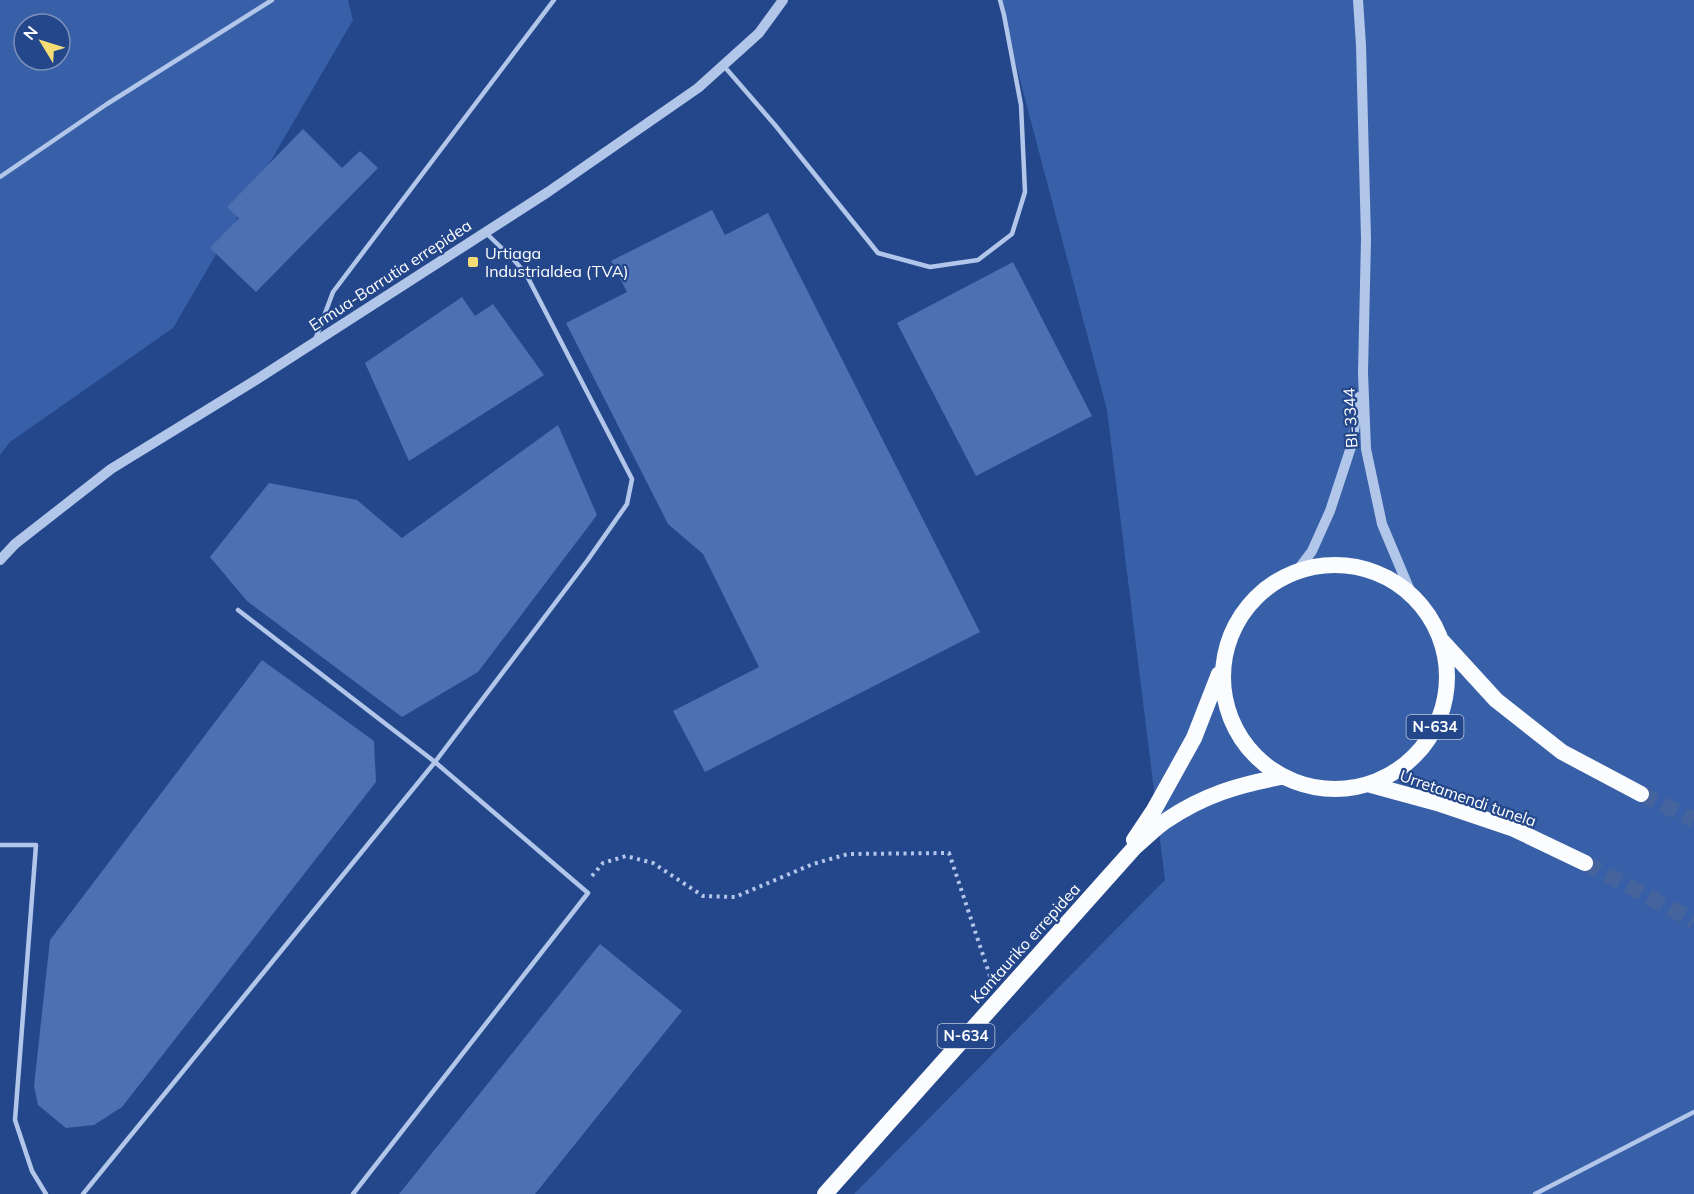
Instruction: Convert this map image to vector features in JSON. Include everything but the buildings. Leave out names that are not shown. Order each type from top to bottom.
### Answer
[{"type":"highway","name":"N-634","points":[[1337,564],[1377,572],[1411,593],[1429,614],[1442,640],[1448,675],[1443,710],[1427,742],[1402,768],[1371,785],[1348,790],[1325,790],[1302,786],[1281,777],[1259,761],[1241,741],[1229,718],[1223,692],[1222,665],[1228,640],[1239,617],[1255,597],[1274,582],[1297,571],[1337,564]]},
{"type":"highway","points":[[1442,640],[1496,700],[1562,752],[1641,794]]},
{"type":"highway","points":[[1108,878],[1154,810],[1194,738],[1222,665]]},
{"type":"highway","points":[[1108,878],[1135,847],[1166,820],[1202,799],[1241,785],[1281,777]]},
{"type":"highway","name":"Urretamendi tunela","points":[[1371,785],[1437,803],[1514,829],[1586,863]]},
{"type":"highway","name":"Kantauriko errepidea","points":[[825,1194],[1108,878]]},
{"type":"street","name":"Ermua-Barrutia errepidea","points":[[0,560],[15,544],[111,469],[548,192],[698,88],[759,33],[783,0]]},
{"type":"street","name":"BI-3344","points":[[1358,0],[1366,239],[1363,373],[1366,449],[1382,524],[1411,593]]},
{"type":"street","name":"BI-3344","points":[[1297,571],[1312,551],[1334,500],[1352,444],[1363,373]]},
{"type":"lane","points":[[0,177],[106,104],[272,0]]},
{"type":"lane","points":[[314,342],[333,292],[555,0]]},
{"type":"lane","points":[[723,66],[775,125],[878,253],[930,267],[978,260],[1012,234],[1025,192],[1021,105],[1000,0]]},
{"type":"lane","points":[[83,1194],[435,762],[587,561],[627,504],[632,479],[526,274],[485,232]]},
{"type":"lane","points":[[238,610],[435,762],[588,893],[353,1194]]},
{"type":"lane","points":[[0,845],[36,845],[15,1120],[32,1171],[46,1194]]},
{"type":"lane","points":[[1535,1194],[1694,1112]]},
{"type":"path","points":[[582,888],[603,863],[626,856],[653,863],[703,896],[735,897],[813,864],[848,854],[949,853],[998,1001]]},
{"type":"shaded area","points":[[0,0],[348,0],[353,20],[173,328],[10,442],[0,455]]},
{"type":"shaded area","points":[[999,0],[1694,0],[1694,1194],[854,1194],[1165,880],[1107,410]]},
{"type":"tunnel","points":[[1641,794],[1694,820]]},
{"type":"tunnel","points":[[1585,863],[1694,921]]},
{"type":"place","name":"Urtiaga Industrialdea (TVA)","points":[[473,262]]}]
